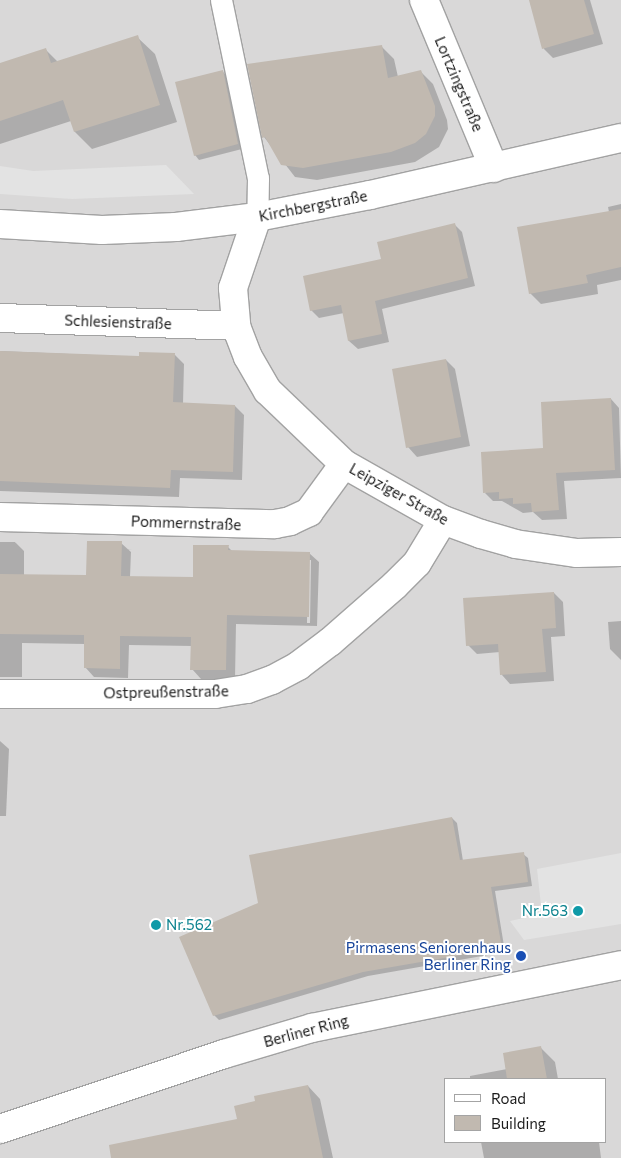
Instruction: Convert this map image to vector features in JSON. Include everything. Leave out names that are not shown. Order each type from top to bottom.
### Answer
[{"type":"street","name":"Lortzingstraße","points":[[424,0],[494,168]]},
{"type":"street","name":"Kirchbergstraße","points":[[0,224],[102,230],[176,227],[257,217],[494,168],[621,138]]},
{"type":"street","name":"Leipziger Straße","points":[[257,217],[233,288],[236,326],[248,357],[268,392],[344,464],[443,520],[515,544],[577,553],[621,552]]},
{"type":"street","name":"Schlesienstraße","points":[[0,318],[236,326]]},
{"type":"street","name":"Pommernstraße","points":[[0,517],[275,524],[290,521],[309,512],[344,464]]},
{"type":"street","name":"Ostpreußenstraße","points":[[0,694],[215,694],[247,689],[272,680],[323,646],[395,585],[416,563],[443,520]]},
{"type":"street","name":"Berliner Ring","points":[[0,1129],[224,1054],[312,1028],[621,965]]},
{"type":"lane","points":[[221,0],[258,178],[257,217]]},
{"type":"shaded area","points":[[0,0],[621,0],[621,1158],[0,1158]]},
{"type":"shaded area","points":[[166,165],[194,194],[72,199],[0,194],[0,166],[33,171]]},
{"type":"shaded area","points":[[621,853],[621,924],[524,940],[510,921],[542,914],[537,869]]},
{"type":"building","points":[[529,0],[584,0],[594,34],[542,49]]},
{"type":"building","points":[[138,35],[160,105],[74,132],[63,100],[0,121],[0,63],[46,48],[51,63]]},
{"type":"building","points":[[382,45],[388,78],[421,70],[435,106],[435,116],[426,134],[415,143],[391,152],[303,168],[281,165],[265,137],[262,138],[247,64]]},
{"type":"building","points":[[223,70],[238,144],[194,156],[175,82]]},
{"type":"building","points":[[621,209],[621,267],[586,275],[588,283],[529,294],[517,227]]},
{"type":"building","points":[[455,223],[468,278],[375,301],[382,334],[348,341],[341,305],[310,311],[303,276],[381,259],[377,242]]},
{"type":"building","points":[[0,351],[139,356],[139,352],[175,353],[173,402],[235,405],[233,472],[171,470],[170,488],[0,481]]},
{"type":"building","points":[[446,359],[461,437],[406,448],[392,369]]},
{"type":"building","points":[[611,398],[615,470],[556,473],[559,510],[532,512],[531,503],[513,504],[513,498],[499,499],[499,492],[483,493],[481,452],[543,448],[541,402]]},
{"type":"building","points":[[87,541],[122,541],[121,576],[193,577],[193,545],[229,545],[228,550],[310,552],[309,617],[227,615],[226,670],[190,670],[191,637],[120,636],[120,669],[84,668],[84,635],[0,634],[0,574],[86,575]]},
{"type":"building","points":[[554,592],[556,628],[542,629],[546,672],[500,675],[498,644],[466,646],[463,598]]},
{"type":"building","points":[[452,817],[460,860],[524,852],[528,882],[491,887],[502,948],[363,972],[213,1016],[179,937],[258,903],[249,855]]},
{"type":"building","points":[[541,1046],[547,1078],[507,1078],[503,1053]]},
{"type":"building","points":[[308,1085],[323,1158],[111,1158],[109,1145],[237,1119],[234,1106],[255,1101],[254,1096]]},
{"type":"place","name":"Nr.563","points":[[578,911]]},
{"type":"place","name":"Nr.562","points":[[156,925]]},
{"type":"place","name":"Pirmasens Seniorenhaus Berliner Ring","points":[[521,956]]}]
